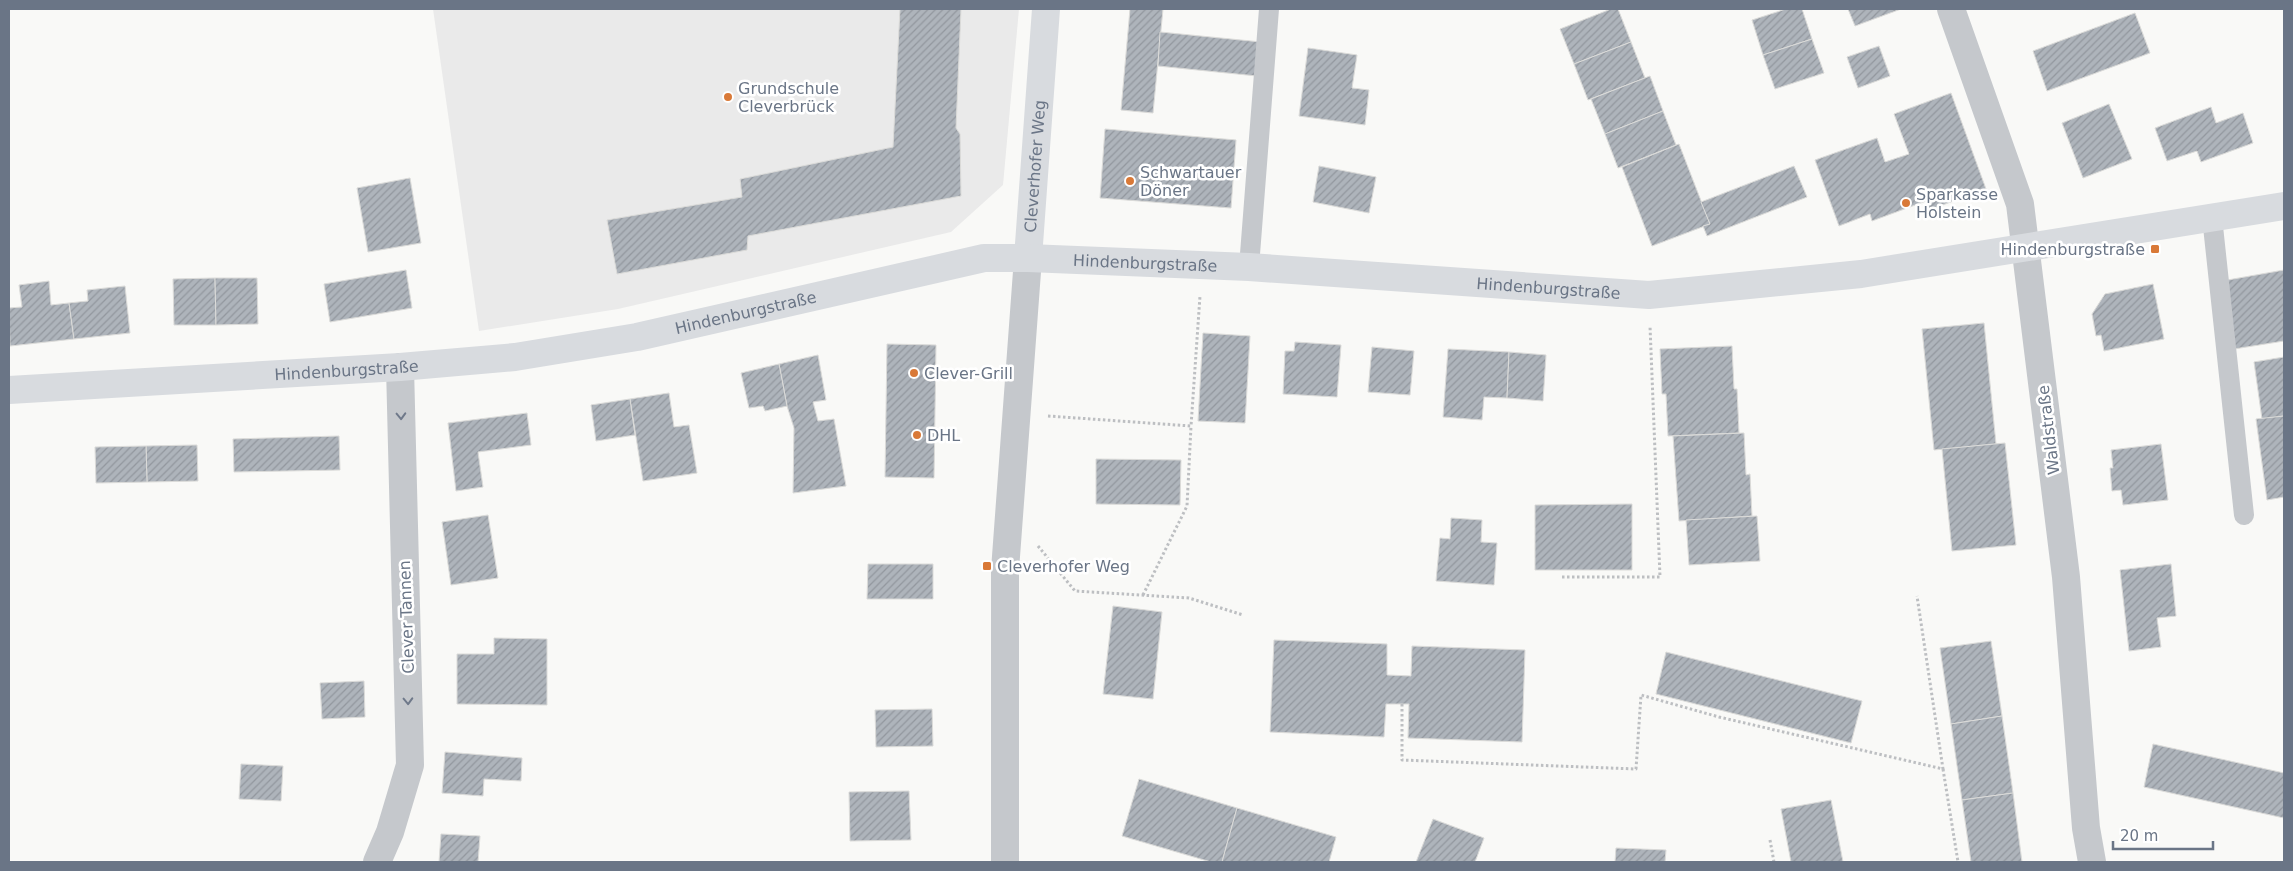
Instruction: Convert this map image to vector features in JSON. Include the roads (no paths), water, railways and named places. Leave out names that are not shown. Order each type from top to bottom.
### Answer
[{"type":"street","name":"Cleverhofer Weg","points":[[1005,862],[1005,570],[1046,9]]},
{"type":"street","name":"Waldstraße","points":[[1951,9],[2020,204],[2066,577],[2086,828],[2092,862]]},
{"type":"street","name":"Hindenburgstraße","points":[[9,390],[400,367],[515,357],[637,336],[984,258],[1248,266],[1649,295],[1861,274],[2026,249],[2284,206]]},
{"type":"street","name":"Clever Tannen","points":[[377,862],[390,832],[410,765],[400,367]]},
{"type":"lane","points":[[1248,266],[1270,9]]},
{"type":"lane","points":[[2212,217],[2244,516]]},
{"type":"place","name":"Grundschule Cleverbrück","points":[[728,97]]},
{"type":"place","name":"Schwartauer Döner","points":[[1130,181]]},
{"type":"place","name":"Sparkasse Holstein","points":[[1906,203]]},
{"type":"place","name":"Hindenburgstraße","points":[[2155,249]]},
{"type":"place","name":"Clever-Grill","points":[[914,373]]},
{"type":"place","name":"DHL","points":[[917,435]]},
{"type":"place","name":"Cleverhofer Weg","points":[[987,566]]}]
